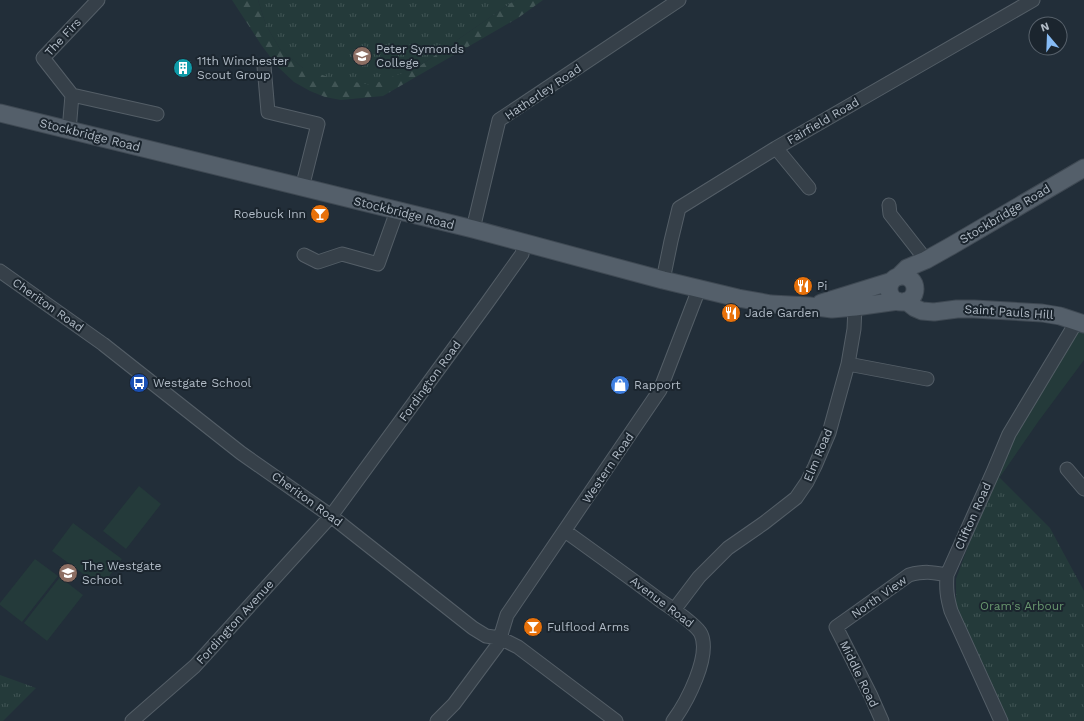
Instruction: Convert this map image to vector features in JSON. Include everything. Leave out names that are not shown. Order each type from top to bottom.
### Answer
[{"type":"main road","name":"Stockbridge Road","points":[[0,113],[473,229],[524,244],[663,280],[738,298],[767,303],[809,306],[908,294],[918,269],[926,260]]},
{"type":"main road","name":"Stockbridge Road","points":[[853,300],[895,279],[907,268],[926,260],[1084,168]]},
{"type":"main road","name":"Saint Pauls Hill","points":[[895,279],[905,276],[911,280],[908,294],[915,308],[922,311],[934,312],[957,309],[974,309],[1042,314],[1060,316],[1081,323]]},
{"type":"main road","points":[[895,279],[890,289],[892,296],[908,294]]},
{"type":"street","name":"The Firs","points":[[72,95],[43,58],[98,0]]},
{"type":"street","name":"Hatherley Road","points":[[473,229],[499,120],[679,0]]},
{"type":"street","name":"Fairfield Road","points":[[663,280],[679,208],[776,148],[1033,0]]},
{"type":"street","points":[[264,66],[268,112],[318,124],[302,188]]},
{"type":"street","points":[[69,131],[72,95],[157,114]]},
{"type":"street","points":[[776,148],[809,188]]},
{"type":"street","points":[[889,205],[890,214],[926,260]]},
{"type":"street","points":[[304,255],[318,262],[342,254],[378,264],[397,211]]},
{"type":"street","name":"Fordington Road","points":[[331,516],[522,254],[524,244]]},
{"type":"street","name":"Cheriton Road","points":[[0,271],[103,344],[241,453],[331,516],[473,628],[486,636],[500,638],[518,647],[616,721]]},
{"type":"street","name":"Western Road","points":[[437,721],[454,704],[497,646],[507,615],[660,390],[700,289]]},
{"type":"street","name":"Elm Road","points":[[674,610],[699,577],[728,548],[796,498],[807,482],[829,433],[848,364],[854,328],[853,300]]},
{"type":"street","name":"Clifton Road","points":[[1001,721],[951,611],[946,595],[947,575],[1009,434],[1081,323]]},
{"type":"street","points":[[848,364],[927,380]]},
{"type":"street","points":[[1067,469],[1084,489]]},
{"type":"street","name":"Fordington Avenue","points":[[132,721],[195,666],[331,516]]},
{"type":"street","name":"Avenue Road","points":[[565,531],[674,610],[700,632],[703,649],[700,667],[694,685],[673,721]]},
{"type":"street","name":"North View","points":[[836,627],[909,576],[922,572],[947,575]]},
{"type":"street","name":"Middle Road","points":[[836,627],[882,721]]},
{"type":"green space","points":[[232,0],[258,0],[266,25],[280,49],[303,68],[418,67],[515,0],[543,0],[518,18],[383,96],[341,100],[325,97],[294,82],[278,67],[262,46]]},
{"type":"green space","name":"Peter Symonds College","points":[[258,0],[515,0],[418,67],[371,85],[328,77],[303,68],[280,49],[266,25]]},
{"type":"green space","points":[[1078,328],[1084,330],[1084,360],[1038,422],[1000,477],[995,473],[1013,433]]},
{"type":"green space","name":"Oram's Arbour","points":[[995,473],[1050,528],[1084,591],[1084,721],[1008,721],[956,608],[956,579]]},
{"type":"green space","points":[[139,486],[161,504],[126,549],[103,531]]},
{"type":"green space","points":[[73,523],[122,559],[101,587],[52,551]]},
{"type":"green space","points":[[35,559],[58,576],[22,622],[0,605],[0,603]]},
{"type":"green space","points":[[60,577],[83,595],[47,641],[24,623]]},
{"type":"green space","points":[[0,675],[36,688],[3,721],[0,721]]},
{"type":"place","name":"Peter Symonds College","points":[[362,56]]},
{"type":"place","name":"11th Winchester Scout Group","points":[[183,68]]},
{"type":"place","name":"Roebuck Inn","points":[[320,214]]},
{"type":"place","name":"Pi","points":[[803,286]]},
{"type":"place","name":"Jade Garden","points":[[731,313]]},
{"type":"place","name":"Westgate School","points":[[139,383]]},
{"type":"place","name":"Rapport","points":[[620,385]]},
{"type":"place","name":"The Westgate School","points":[[68,573]]},
{"type":"place","name":"Fulflood Arms","points":[[533,627]]}]
